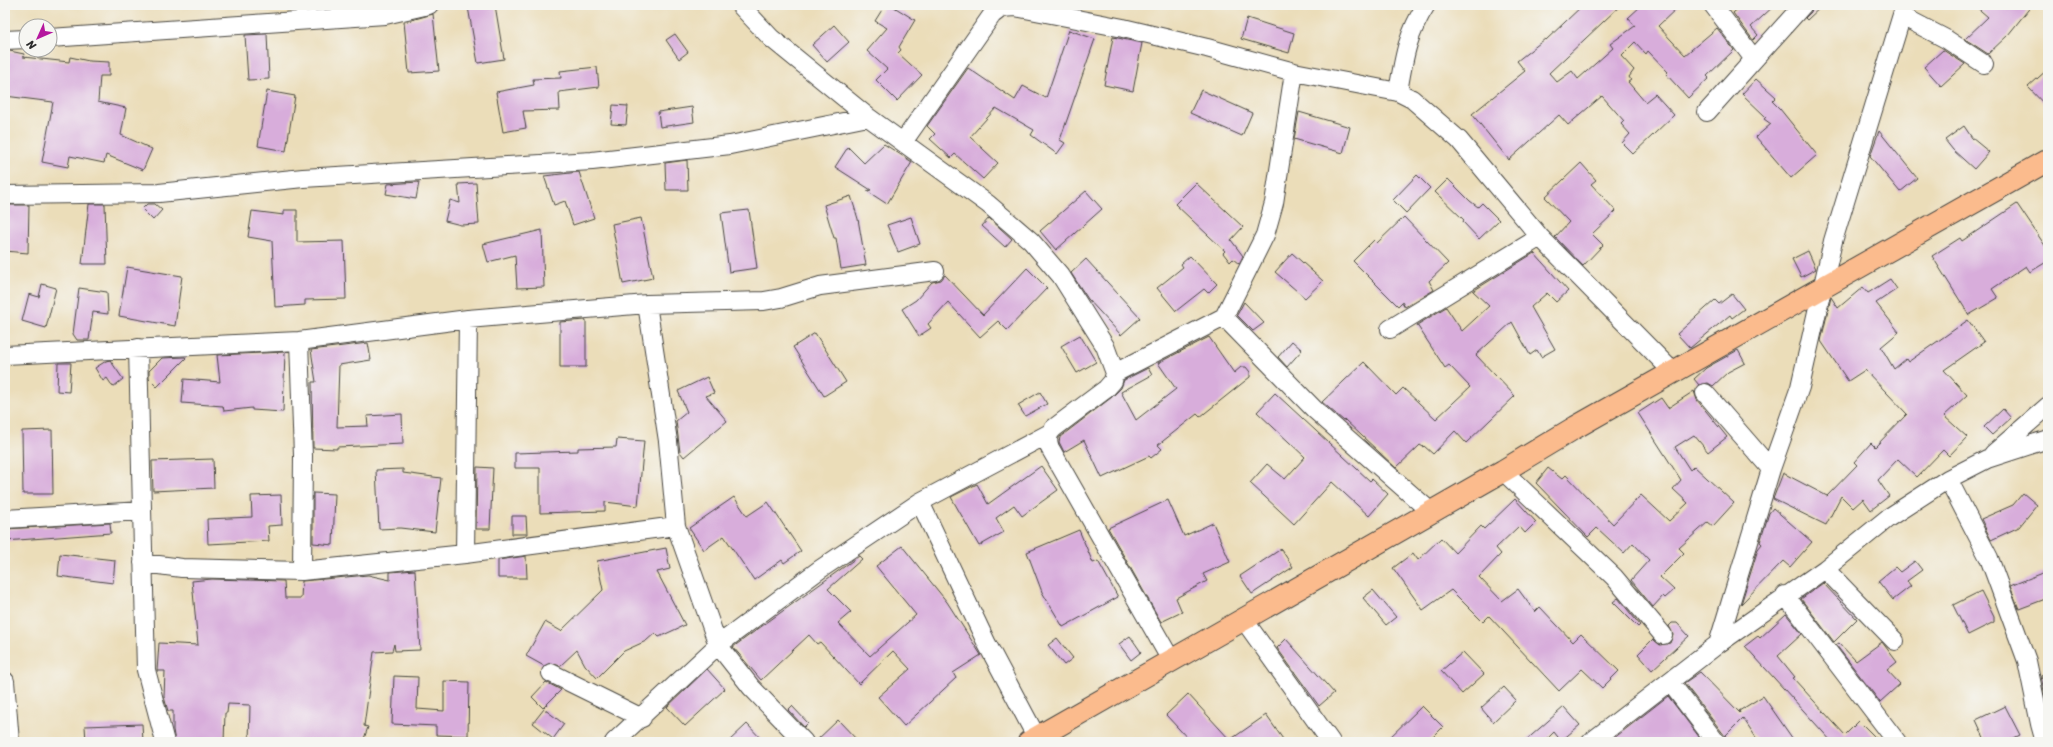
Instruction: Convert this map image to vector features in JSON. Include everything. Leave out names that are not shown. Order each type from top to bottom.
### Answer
[{"type":"main road","points":[[1033,740],[1503,471],[1576,427],[1674,373],[2048,160]]},
{"type":"street","points":[[58,37],[385,15],[429,5]]},
{"type":"street","points":[[614,742],[642,718],[718,645],[819,570],[920,502],[1048,434],[1106,389],[1112,382],[1115,373],[1105,346],[1061,276],[1031,241],[988,204],[868,117],[771,38],[740,5]]},
{"type":"street","points":[[1398,92],[1404,55],[1414,24],[1426,5]]},
{"type":"street","points":[[1713,5],[1754,60]]},
{"type":"street","points":[[1707,112],[1803,5]]},
{"type":"street","points":[[903,142],[992,15],[1001,8],[1015,7],[1123,28],[1207,48],[1294,72],[1398,92],[1412,99],[1459,140],[1540,237],[1674,373]]},
{"type":"street","points":[[1718,644],[1771,469],[1800,387],[1822,289],[1848,191],[1904,8],[1946,39],[1984,64]]},
{"type":"street","points":[[5,40],[18,39]]},
{"type":"street","points":[[1115,373],[1224,318],[1265,235],[1274,203],[1294,72]]},
{"type":"street","points":[[5,195],[159,193],[303,178],[592,161],[730,145],[868,117]]},
{"type":"street","points":[[1390,329],[1540,237]]},
{"type":"street","points":[[5,355],[299,341],[468,319],[647,304],[764,300],[781,298],[820,286],[935,271]]},
{"type":"street","points":[[647,304],[668,441],[676,526],[718,645],[751,687],[804,742]]},
{"type":"street","points":[[1224,318],[1315,410],[1431,512]]},
{"type":"street","points":[[465,554],[468,319]]},
{"type":"street","points":[[299,341],[303,456],[302,571]]},
{"type":"street","points":[[138,348],[146,670],[165,742]]},
{"type":"street","points":[[1705,393],[1771,469]]},
{"type":"street","points":[[1987,459],[2048,406]]},
{"type":"street","points":[[1048,434],[1047,441],[1050,448],[1171,660]]},
{"type":"street","points":[[1591,742],[1611,736],[1670,682],[1718,644],[1825,569],[1888,518],[1948,479],[1987,459],[2048,439]]},
{"type":"street","points":[[1503,471],[1614,577],[1662,636]]},
{"type":"street","points":[[1948,479],[1990,558],[2027,661],[2045,742]]},
{"type":"street","points":[[920,502],[1033,740]]},
{"type":"street","points":[[5,519],[142,511]]},
{"type":"street","points":[[143,563],[182,568],[302,571],[465,554],[676,526]]},
{"type":"street","points":[[1825,569],[1895,641]]},
{"type":"street","points":[[1785,596],[1897,742]]},
{"type":"street","points":[[1244,620],[1331,742]]},
{"type":"street","points":[[551,673],[642,718]]},
{"type":"street","points":[[5,681],[10,742]]},
{"type":"street","points":[[1670,682],[1716,742]]},
{"type":"building","points":[[476,5],[495,5],[504,59],[478,63],[468,7]]},
{"type":"building","points":[[885,5],[891,5],[915,20],[899,47],[901,50],[898,53],[922,75],[897,101],[876,80],[887,69],[867,51],[887,28],[875,21]]},
{"type":"building","points":[[1583,5],[1621,5],[1549,73],[1557,82],[1572,71],[1578,79],[1613,48],[1610,44],[1635,26],[1628,18],[1642,5],[1680,5],[1658,26],[1685,55],[1717,28],[1734,50],[1707,76],[1709,78],[1688,98],[1666,74],[1668,72],[1648,51],[1646,54],[1635,42],[1621,56],[1634,70],[1629,77],[1631,80],[1628,82],[1645,102],[1655,94],[1674,115],[1633,154],[1622,143],[1630,134],[1621,124],[1624,121],[1602,96],[1568,125],[1559,115],[1509,160],[1472,114],[1525,71],[1517,61],[1545,39],[1546,40]]},
{"type":"building","points":[[1742,5],[1775,5],[1751,27],[1758,35],[1753,40],[1733,13]]},
{"type":"building","points":[[1813,5],[1823,5],[1807,20],[1805,18],[1811,12]]},
{"type":"building","points":[[1974,5],[2032,5],[2008,35],[1988,54],[1965,39],[1988,17]]},
{"type":"building","points":[[433,14],[439,71],[409,73],[404,22]]},
{"type":"building","points":[[1247,18],[1294,33],[1289,53],[1241,39]]},
{"type":"building","points":[[834,25],[849,42],[827,62],[812,45]]},
{"type":"building","points":[[1069,30],[1095,39],[1060,140],[1065,143],[1057,154],[1031,135],[1034,130],[996,108],[970,137],[998,163],[983,179],[955,154],[951,158],[930,139],[935,134],[927,126],[968,68],[1015,100],[1023,86],[1046,98]]},
{"type":"building","points":[[267,34],[269,79],[248,80],[245,35]]},
{"type":"building","points":[[675,34],[688,52],[679,59],[666,40]]},
{"type":"building","points":[[1113,37],[1142,43],[1133,91],[1104,85]]},
{"type":"building","points":[[5,50],[18,53],[18,58],[69,62],[70,57],[89,61],[109,62],[109,76],[100,76],[98,102],[126,108],[121,135],[152,149],[143,170],[106,155],[104,163],[70,156],[68,167],[42,162],[53,102],[5,96]]},
{"type":"building","points":[[1943,50],[1965,64],[1941,86],[1924,67]]},
{"type":"building","points":[[597,67],[599,87],[559,92],[560,110],[523,111],[526,128],[503,132],[496,92],[534,85],[533,79],[561,78],[560,71]]},
{"type":"building","points":[[2048,69],[2048,108],[2028,87]]},
{"type":"building","points":[[1756,79],[1776,97],[1772,101],[1817,155],[1791,178],[1756,137],[1771,124],[1764,119],[1766,117],[1742,94]]},
{"type":"building","points":[[1201,90],[1252,113],[1242,136],[1190,113]]},
{"type":"building","points":[[267,91],[295,96],[286,151],[258,146]]},
{"type":"building","points":[[613,105],[628,106],[626,125],[611,124]]},
{"type":"building","points":[[692,107],[694,122],[660,127],[658,112]]},
{"type":"building","points":[[1299,112],[1350,127],[1343,153],[1294,139]]},
{"type":"building","points":[[1964,126],[1972,138],[1989,152],[1974,169],[1953,150],[1945,140]]},
{"type":"building","points":[[1879,131],[1917,178],[1900,192],[1870,156]]},
{"type":"building","points":[[884,144],[912,162],[887,204],[867,191],[871,190],[835,167],[848,147],[864,163]]},
{"type":"building","points":[[687,160],[688,190],[666,190],[665,163]]},
{"type":"building","points":[[1581,163],[1596,180],[1591,184],[1616,211],[1592,234],[1603,245],[1583,266],[1555,237],[1569,222],[1545,197]]},
{"type":"building","points":[[579,172],[594,218],[573,225],[565,201],[554,205],[544,176]]},
{"type":"building","points":[[1417,175],[1430,188],[1406,213],[1393,200]]},
{"type":"building","points":[[1448,179],[1470,201],[1478,207],[1482,203],[1499,220],[1479,239],[1463,222],[1464,220],[1435,192]]},
{"type":"building","points":[[419,182],[416,199],[386,194],[388,184]]},
{"type":"building","points":[[476,183],[479,224],[461,225],[445,221],[450,200],[460,203],[458,184]]},
{"type":"building","points":[[1196,183],[1243,227],[1231,240],[1243,256],[1239,264],[1233,259],[1230,262],[1223,253],[1225,251],[1175,204]]},
{"type":"building","points":[[1086,191],[1102,209],[1056,250],[1040,231]]},
{"type":"building","points":[[851,196],[858,219],[866,265],[841,269],[836,238],[834,238],[824,205]]},
{"type":"building","points":[[89,204],[105,204],[107,264],[82,264]]},
{"type":"building","points":[[147,204],[155,204],[162,210],[153,220],[142,209]]},
{"type":"building","points":[[2017,204],[2048,250],[2048,261],[2030,272],[2026,266],[1992,289],[1998,298],[1969,315],[1932,256],[1960,238],[1962,241]]},
{"type":"building","points":[[6,205],[29,205],[28,253],[5,251]]},
{"type":"building","points":[[284,210],[297,210],[297,242],[344,241],[346,299],[305,300],[305,305],[275,307],[272,241],[248,237],[252,211],[284,215]]},
{"type":"building","points":[[749,210],[757,268],[729,272],[721,213]]},
{"type":"building","points":[[911,217],[920,244],[898,252],[887,225]]},
{"type":"building","points":[[1404,217],[1448,263],[1429,281],[1434,290],[1405,307],[1402,302],[1398,306],[1353,261],[1374,240],[1377,243]]},
{"type":"building","points":[[641,218],[653,278],[623,284],[612,224]]},
{"type":"building","points":[[989,218],[1012,239],[1005,247],[982,226]]},
{"type":"building","points":[[542,230],[544,287],[517,288],[515,255],[488,262],[483,244]]},
{"type":"building","points":[[1808,251],[1816,269],[1801,277],[1792,259]]},
{"type":"building","points":[[1292,253],[1323,281],[1305,298],[1275,272]]},
{"type":"building","points":[[1534,253],[1568,291],[1556,302],[1547,293],[1531,307],[1555,349],[1541,357],[1537,350],[1530,355],[1512,322],[1476,355],[1515,396],[1466,443],[1455,431],[1433,454],[1424,446],[1423,447],[1420,445],[1396,468],[1345,420],[1344,421],[1322,402],[1364,362],[1396,395],[1403,388],[1436,419],[1470,387],[1449,365],[1445,368],[1417,325],[1446,307],[1462,331],[1489,306],[1473,291]]},
{"type":"building","points":[[1190,256],[1217,284],[1208,293],[1204,289],[1176,311],[1157,288],[1183,267],[1181,264]]},
{"type":"building","points":[[1086,259],[1140,318],[1121,335],[1088,299],[1071,273]]},
{"type":"building","points":[[127,267],[182,276],[175,326],[119,316]]},
{"type":"building","points":[[1027,268],[1047,288],[1007,330],[998,321],[980,337],[948,302],[928,324],[931,328],[919,336],[902,309],[916,300],[932,282],[941,280],[945,275],[983,315]]},
{"type":"building","points":[[1890,279],[1897,289],[1876,303],[1899,332],[1881,347],[1894,369],[1906,359],[1908,362],[1968,320],[1984,342],[1944,370],[1967,395],[1944,416],[1967,437],[1949,456],[1943,450],[1917,477],[1898,459],[1878,480],[1889,496],[1871,510],[1863,499],[1853,508],[1841,496],[1826,525],[1773,499],[1783,473],[1827,496],[1857,465],[1854,462],[1871,443],[1875,447],[1907,414],[1865,370],[1848,381],[1821,341],[1831,297],[1838,308],[1863,287],[1868,293]]},
{"type":"building","points":[[42,284],[56,288],[46,328],[22,321],[29,294],[39,297]]},
{"type":"building","points":[[79,288],[107,292],[108,314],[93,312],[89,340],[77,340],[73,334]]},
{"type":"building","points":[[1732,294],[1744,309],[1732,318],[1730,315],[1690,348],[1677,334],[1715,300],[1719,304]]},
{"type":"building","points":[[1244,302],[1264,323],[1253,331],[1237,315]]},
{"type":"building","points":[[586,320],[586,367],[560,367],[560,322]]},
{"type":"building","points":[[815,333],[846,382],[824,396],[793,347]]},
{"type":"building","points":[[1080,335],[1096,362],[1077,373],[1061,346]]},
{"type":"building","points":[[1209,337],[1234,373],[1241,367],[1246,367],[1250,372],[1250,377],[1200,417],[1197,414],[1158,445],[1162,449],[1151,458],[1149,456],[1102,478],[1084,440],[1064,452],[1059,442],[1060,437],[1112,397],[1121,388],[1124,380],[1148,368],[1152,375],[1121,392],[1136,420],[1176,389],[1158,363]]},
{"type":"building","points":[[1292,341],[1302,350],[1287,367],[1278,357]]},
{"type":"building","points":[[368,343],[371,360],[339,365],[337,427],[368,426],[367,416],[402,414],[403,444],[337,447],[337,449],[313,448],[312,382],[316,382],[311,350]]},
{"type":"building","points":[[1738,350],[1745,363],[1728,372],[1713,386],[1708,383],[1699,385],[1694,379],[1706,368]]},
{"type":"building","points":[[285,352],[283,412],[252,410],[252,408],[224,411],[223,406],[182,403],[184,379],[220,382],[217,355]]},
{"type":"building","points":[[162,358],[186,358],[157,387],[149,379],[149,371]]},
{"type":"building","points":[[110,360],[123,379],[113,387],[107,378],[103,381],[95,368]]},
{"type":"building","points":[[58,363],[71,363],[69,392],[57,391]]},
{"type":"building","points":[[707,377],[714,393],[706,396],[727,421],[684,457],[680,452],[676,421],[687,412],[678,391]]},
{"type":"building","points":[[1694,391],[1697,400],[1727,437],[1708,452],[1694,435],[1675,447],[1690,470],[1694,466],[1734,503],[1713,526],[1708,522],[1679,548],[1684,553],[1660,577],[1674,590],[1665,598],[1663,596],[1653,607],[1631,580],[1649,560],[1633,543],[1624,553],[1597,528],[1588,537],[1536,483],[1548,468],[1562,479],[1566,475],[1613,524],[1641,495],[1669,521],[1688,503],[1673,489],[1681,480],[1638,413],[1661,398],[1668,408]]},
{"type":"building","points":[[1040,392],[1047,404],[1025,416],[1018,405]]},
{"type":"building","points":[[1275,393],[1370,481],[1372,479],[1388,494],[1369,516],[1332,482],[1294,524],[1250,483],[1267,464],[1285,479],[1305,457],[1257,412]]},
{"type":"building","points":[[2003,409],[2011,418],[1992,435],[1984,427]]},
{"type":"building","points":[[52,430],[53,494],[23,494],[22,431]]},
{"type":"building","points":[[617,439],[644,441],[638,506],[605,502],[605,511],[540,513],[540,468],[515,468],[515,453],[578,451],[578,448],[616,447]]},
{"type":"building","points":[[213,459],[214,488],[153,491],[152,461]]},
{"type":"building","points":[[1041,466],[1058,490],[1022,516],[1014,505],[996,518],[1004,532],[979,546],[951,497],[977,484],[988,504]]},
{"type":"building","points":[[477,467],[493,468],[490,529],[476,529]]},
{"type":"building","points":[[403,469],[403,473],[441,478],[435,532],[400,528],[379,529],[376,470]]},
{"type":"building","points":[[313,493],[335,494],[333,545],[313,543]]},
{"type":"building","points":[[2023,493],[2037,505],[2019,527],[1991,540],[1981,519],[2013,505]]},
{"type":"building","points":[[281,495],[282,525],[268,526],[269,541],[208,544],[207,519],[252,517],[251,496]]},
{"type":"building","points":[[734,497],[747,516],[768,502],[801,551],[784,563],[782,560],[754,580],[724,536],[704,550],[689,528]]},
{"type":"building","points":[[1515,499],[1536,522],[1525,533],[1519,526],[1496,548],[1501,554],[1479,577],[1502,601],[1518,589],[1535,612],[1540,607],[1573,642],[1581,634],[1619,671],[1602,688],[1582,669],[1559,691],[1489,616],[1483,622],[1451,590],[1423,610],[1393,568],[1413,553],[1418,560],[1441,538],[1455,553],[1481,526],[1484,529]]},
{"type":"building","points":[[1168,500],[1184,536],[1213,523],[1230,562],[1203,574],[1207,581],[1176,598],[1182,612],[1161,622],[1108,528]]},
{"type":"building","points":[[1773,508],[1812,542],[1790,567],[1783,561],[1741,604],[1758,549],[1762,544],[1760,542],[1769,513]]},
{"type":"building","points":[[512,516],[526,516],[527,534],[512,534]]},
{"type":"building","points":[[110,523],[111,533],[5,541],[5,529]]},
{"type":"building","points":[[1079,530],[1093,563],[1098,561],[1118,597],[1063,627],[1042,592],[1027,552]]},
{"type":"building","points":[[902,546],[947,602],[981,655],[953,673],[956,678],[904,726],[878,697],[910,669],[893,651],[859,684],[820,642],[817,644],[809,635],[761,680],[733,647],[859,556],[862,559],[828,589],[851,612],[838,623],[870,656],[916,615],[876,566]]},
{"type":"building","points":[[666,548],[670,569],[657,572],[685,625],[659,637],[655,633],[646,641],[624,651],[597,678],[585,665],[577,650],[560,666],[551,663],[544,666],[526,656],[545,622],[561,631],[603,590],[597,561]]},
{"type":"building","points":[[1281,549],[1293,567],[1252,594],[1240,576]]},
{"type":"building","points":[[60,554],[115,560],[113,583],[58,576]]},
{"type":"building","points":[[526,556],[527,578],[498,578],[498,560]]},
{"type":"building","points":[[1915,561],[1922,570],[1907,581],[1911,586],[1893,600],[1878,581],[1895,567],[1900,572]]},
{"type":"building","points":[[415,570],[420,650],[395,651],[394,644],[392,651],[374,652],[364,726],[368,727],[363,742],[249,742],[250,705],[228,704],[227,713],[225,713],[224,742],[175,742],[173,730],[173,711],[168,711],[164,697],[165,671],[157,671],[159,643],[198,645],[192,581],[212,579],[284,581],[285,598],[301,598],[302,581],[368,575],[390,580],[390,572]]},
{"type":"building","points":[[2048,571],[2048,598],[2019,609],[2010,586]]},
{"type":"building","points":[[1823,583],[1857,619],[1834,642],[1801,599]]},
{"type":"building","points":[[1373,590],[1396,617],[1386,625],[1363,598]]},
{"type":"building","points":[[1981,591],[1994,617],[1994,622],[1968,635],[1953,605]]},
{"type":"building","points":[[1618,598],[1640,625],[1638,627],[1613,602]]},
{"type":"building","points":[[1786,614],[1802,634],[1778,656],[1795,677],[1793,678],[1845,735],[1859,721],[1880,742],[1832,742],[1745,646],[1758,636],[1760,638]]},
{"type":"building","points":[[1672,623],[1677,623],[1689,636],[1652,670],[1638,654],[1653,639],[1660,645],[1670,643],[1673,634],[1669,626]]},
{"type":"building","points":[[1130,636],[1141,652],[1131,660],[1119,644]]},
{"type":"building","points":[[1057,638],[1073,658],[1064,665],[1048,645]]},
{"type":"building","points":[[1286,639],[1334,693],[1319,706],[1277,648]]},
{"type":"building","points":[[1882,642],[1897,662],[1887,670],[1900,684],[1880,702],[1836,645],[1839,643],[1856,661]]},
{"type":"building","points":[[1463,652],[1484,674],[1462,694],[1441,671]]},
{"type":"building","points":[[707,669],[725,689],[685,726],[667,707]]},
{"type":"building","points":[[1700,672],[1740,713],[1739,711],[1763,696],[1795,742],[1759,742],[1743,718],[1725,736],[1684,683]]},
{"type":"building","points":[[2048,672],[2048,711],[2041,676]]},
{"type":"building","points":[[394,676],[418,677],[417,709],[444,711],[444,681],[469,682],[468,736],[436,735],[436,726],[392,724]]},
{"type":"building","points":[[546,682],[561,690],[543,708],[532,697]]},
{"type":"building","points":[[1504,687],[1516,700],[1493,722],[1481,708]]},
{"type":"building","points":[[1188,694],[1230,740],[1266,715],[1285,742],[1191,742],[1166,715]]},
{"type":"building","points":[[1668,696],[1703,742],[1609,742]]},
{"type":"building","points":[[792,706],[808,723],[804,727],[788,710]]},
{"type":"building","points":[[1422,706],[1443,727],[1428,742],[1385,742]]},
{"type":"building","points":[[2005,706],[2020,735],[2006,742],[1986,742],[1976,720]]},
{"type":"building","points":[[1564,707],[1580,725],[1561,741],[1554,732],[1544,742],[1524,742]]},
{"type":"building","points":[[544,709],[564,724],[553,739],[533,723]]},
{"type":"building","points":[[838,720],[859,742],[815,742]]},
{"type":"building","points":[[142,724],[143,742],[86,742],[85,726]]},
{"type":"building","points":[[747,724],[764,742],[728,742]]}]
